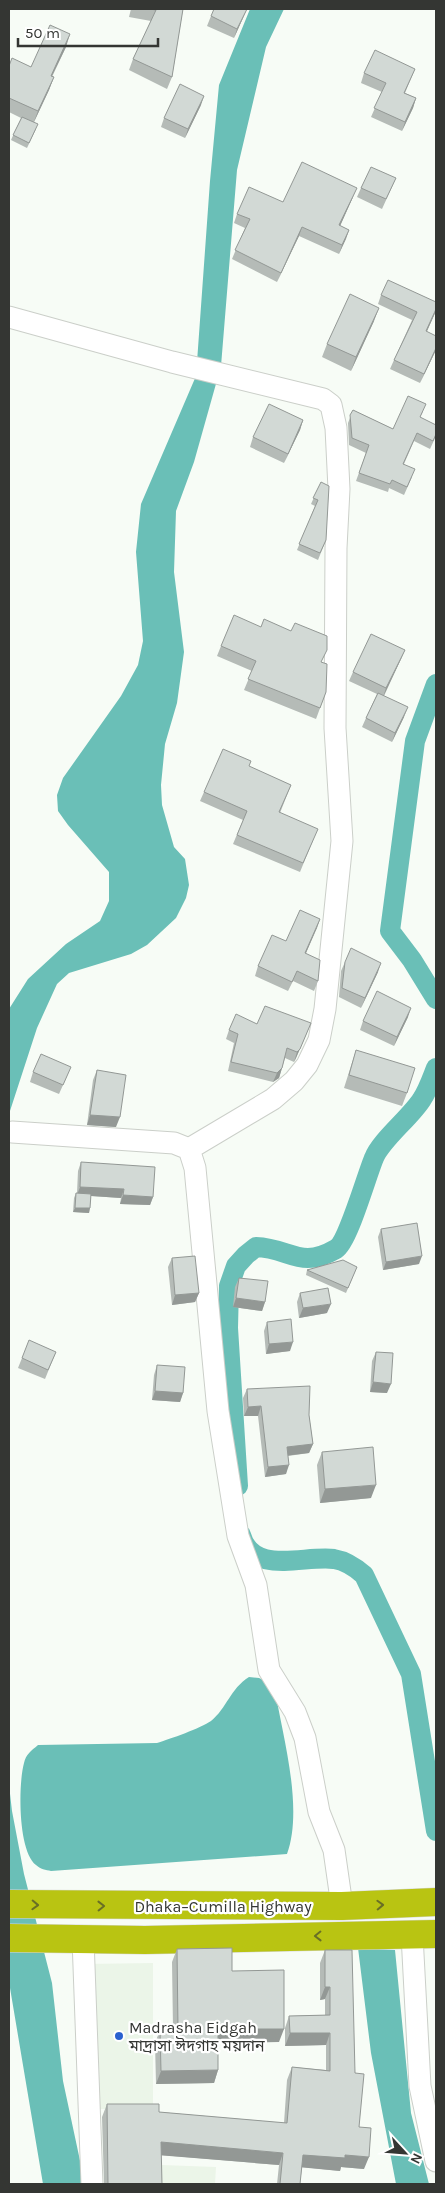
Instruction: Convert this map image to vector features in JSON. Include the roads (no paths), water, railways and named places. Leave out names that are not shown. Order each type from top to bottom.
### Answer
[{"type":"highway","name":"Dhaka–Cumilla Highway","points":[[9,1904],[62,1906],[342,1906],[436,1902]]},
{"type":"highway","name":"Dhaka–Cumilla Highway","points":[[9,1938],[145,1940],[424,1934]]},
{"type":"street","points":[[9,317],[172,362],[323,398],[331,406],[336,428],[339,489],[336,548],[335,728],[342,840],[325,1010],[319,1040],[308,1065],[294,1081],[273,1099],[190,1150]]},
{"type":"street","points":[[12,1132],[174,1143],[190,1150]]},
{"type":"street","points":[[190,1150],[195,1168],[218,1411],[238,1536],[256,1585],[269,1670],[295,1712],[305,1738],[319,1812],[334,1850],[342,1906]]},
{"type":"street","points":[[424,1934],[420,2086],[436,2161]]},
{"type":"street","points":[[71,1938],[92,2184]]},
{"type":"water","points":[[250,9],[284,9],[266,47],[237,170],[221,366],[194,462],[176,511],[174,572],[184,652],[177,703],[165,744],[161,785],[162,805],[174,847],[185,859],[189,885],[186,898],[176,918],[147,945],[131,954],[69,973],[57,984],[37,1028],[9,1114],[9,1009],[28,979],[66,944],[100,921],[109,901],[109,872],[58,811],[57,795],[63,778],[121,696],[138,665],[143,641],[136,552],[141,504],[196,376],[219,85]]},
{"type":"water","points":[[249,1677],[259,1678],[274,1685],[290,1770],[292,1793],[292,1835],[287,1854],[51,1871],[36,1865],[30,1858],[23,1832],[20,1801],[24,1763],[27,1755],[33,1749],[38,1745],[157,1743],[163,1741],[211,1721],[237,1687]]},
{"type":"water","points":[[9,1785],[24,1874],[52,1983],[63,2081],[85,2184],[43,2184],[9,1982]]},
{"type":"water","points":[[358,1948],[395,1950],[411,2113],[429,2184],[396,2184],[371,2053]]},
{"type":"waterway","points":[[436,684],[415,741],[390,931],[412,960],[436,999]]},
{"type":"waterway","points":[[238,1486],[228,1328],[229,1286],[236,1266],[256,1247],[268,1248],[304,1258],[324,1255],[336,1249],[346,1234],[374,1158],[389,1136],[422,1099],[436,1068]]},
{"type":"waterway","points":[[241,1535],[247,1548],[267,1560],[334,1559],[350,1565],[364,1575],[411,1674],[436,1831]]},
{"type":"place","name":"Madrasha Eidgah মাদ্রাসা ঈদগাহ ময়দান","points":[[119,2036]]}]
